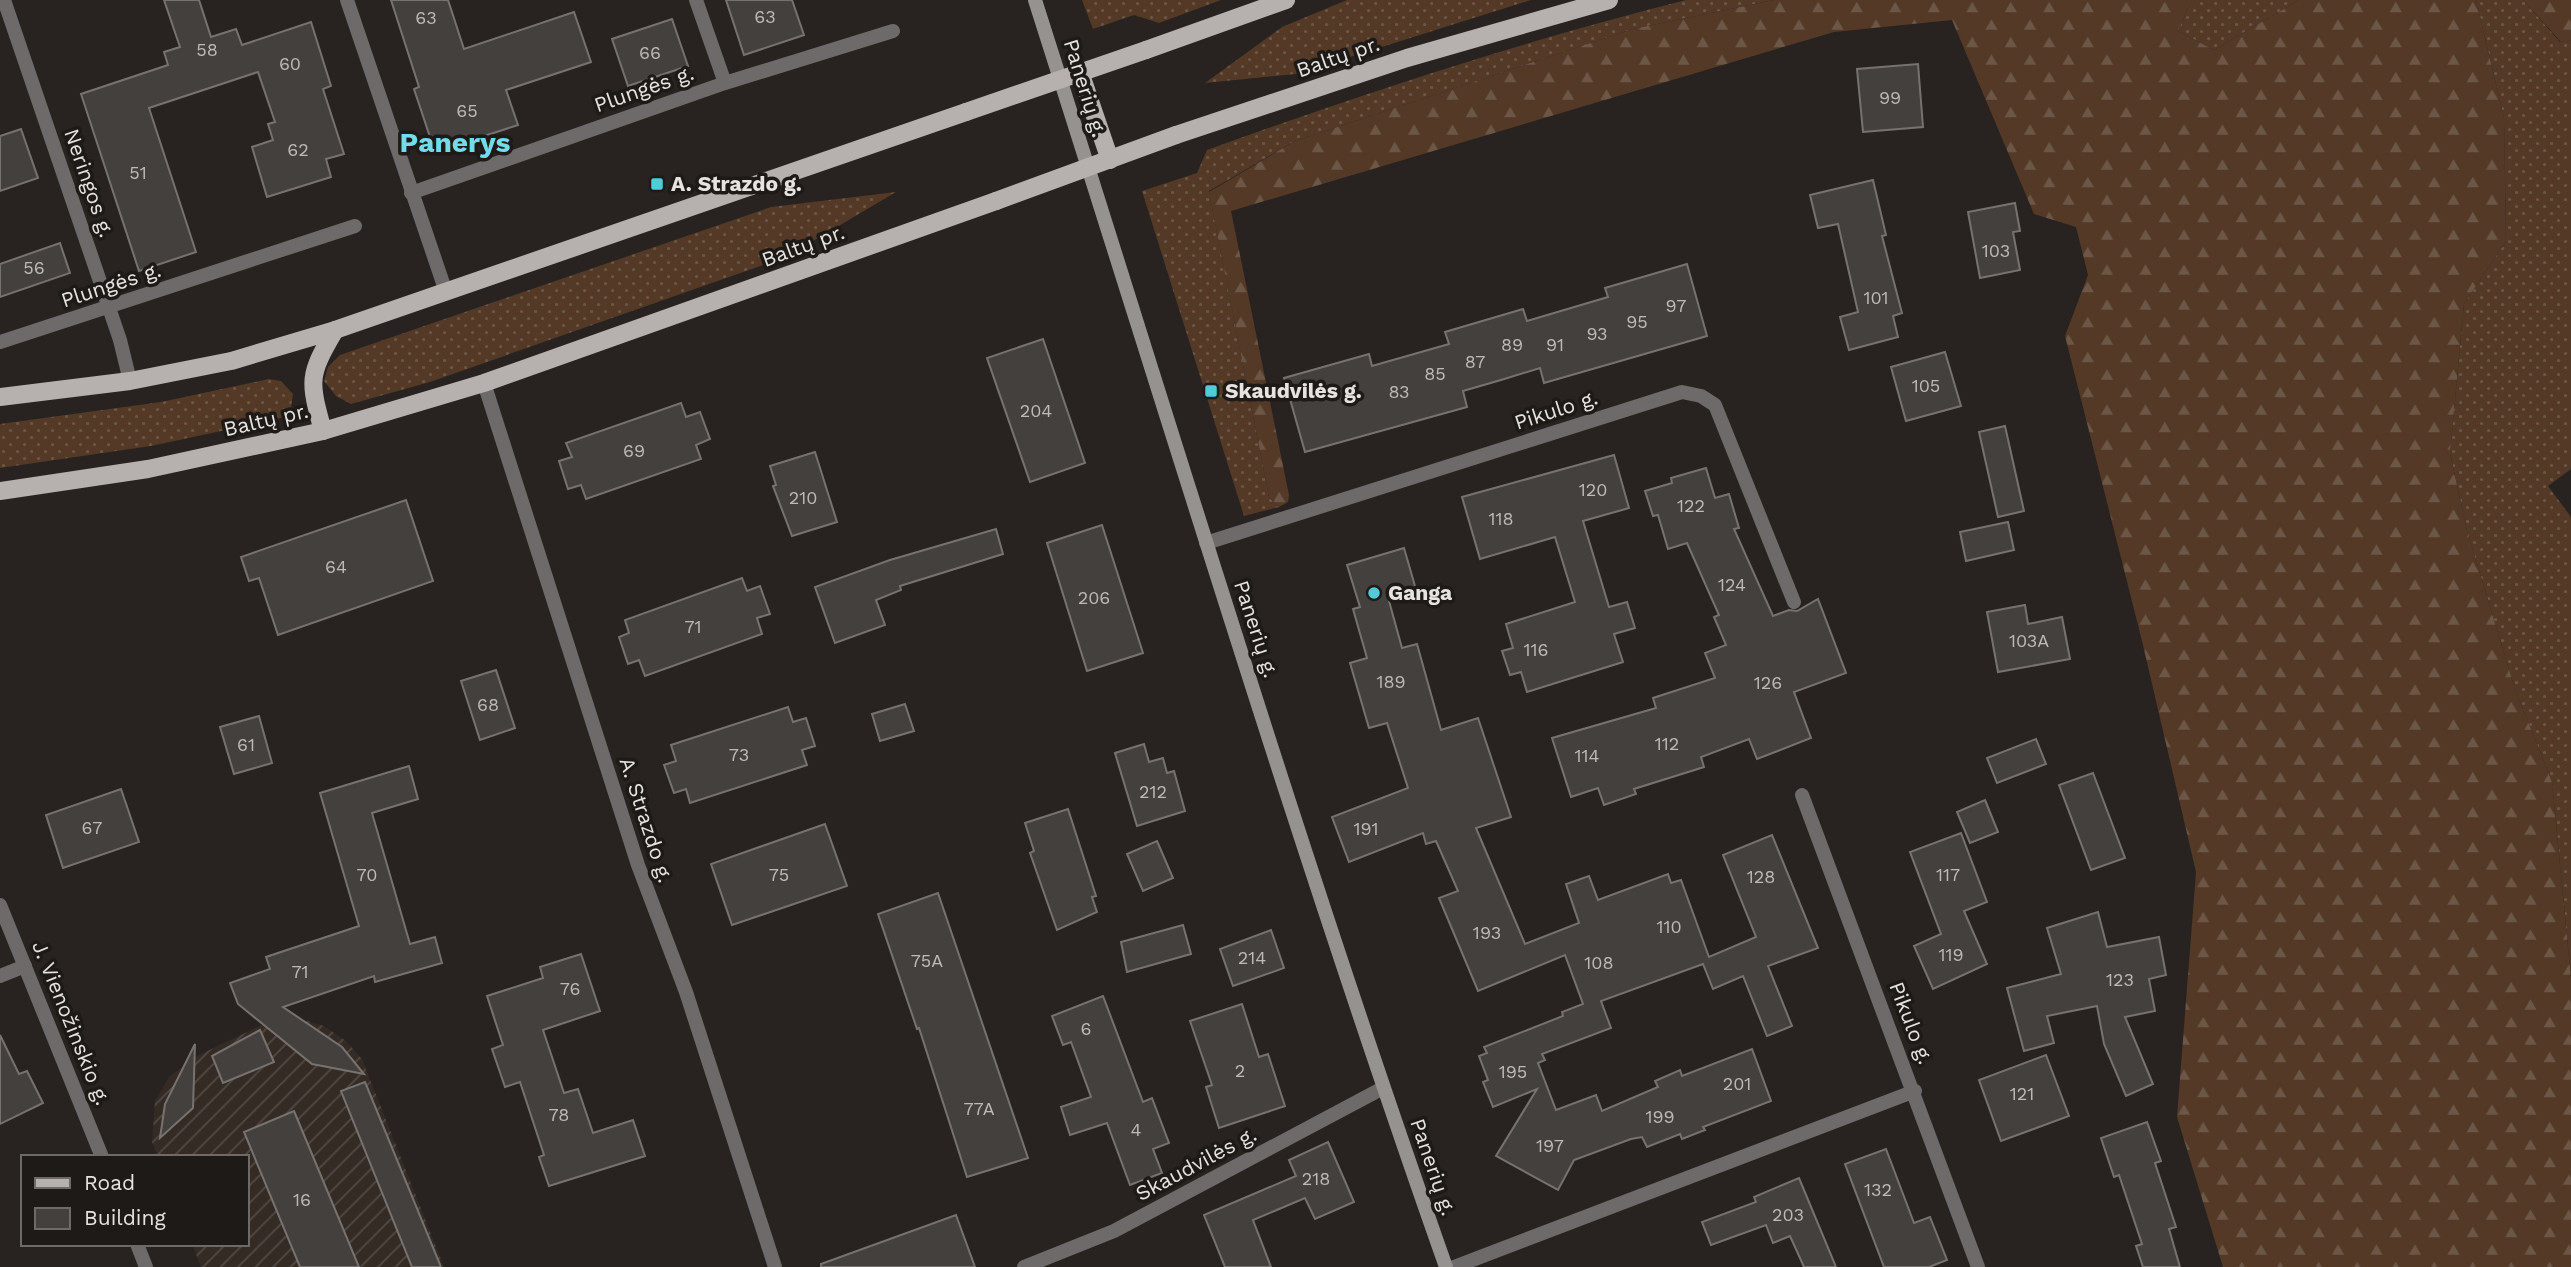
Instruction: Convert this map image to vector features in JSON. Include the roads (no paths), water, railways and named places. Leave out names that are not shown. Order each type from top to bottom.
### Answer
[{"type":"main road","name":"Panerių g.","points":[[1035,0],[1206,543],[1383,1088],[1446,1267]]},
{"type":"main road","points":[[0,397],[130,381],[230,361],[335,330],[1286,0]]},
{"type":"main road","name":"Baltų pr.","points":[[0,491],[148,469],[323,430],[484,383],[1175,135],[1407,58],[1609,0]]},
{"type":"main road","points":[[1080,72],[1110,160]]},
{"type":"main road","points":[[323,430],[312,392],[314,365],[335,330]]},
{"type":"street","name":"Neringos g.","points":[[4,0],[109,308],[130,381]]},
{"type":"street","points":[[347,0],[446,292]]},
{"type":"street","points":[[696,0],[725,83]]},
{"type":"street","name":"Plungės g.","points":[[411,192],[725,83],[893,32]]},
{"type":"street","name":"Plungės g.","points":[[0,342],[355,226]]},
{"type":"street","name":"A. Strazdo g.","points":[[484,383],[638,865],[686,992],[775,1267]]},
{"type":"street","name":"Pikulo g.","points":[[1206,543],[1682,392],[1701,397],[1715,405],[1794,602]]},
{"type":"street","name":"Pikulo g.","points":[[1802,795],[1915,1091],[1978,1267]]},
{"type":"street","name":"J. Vienožinskio g.","points":[[0,905],[101,1155]]},
{"type":"street","points":[[0,976],[25,966]]},
{"type":"street","name":"Skaudvilės g.","points":[[1024,1267],[1114,1231],[1383,1088]]},
{"type":"street","points":[[1454,1267],[1915,1091]]},
{"type":"street","points":[[138,1246],[146,1267]]},
{"type":"place","name":"A. Strazdo g.","points":[[657,184]]},
{"type":"place","name":"Skaudvilės g.","points":[[1211,391]]},
{"type":"place","name":"Ganga","points":[[1374,593]]},
{"type":"district","name":"Panerys","points":[[455,142]]}]
